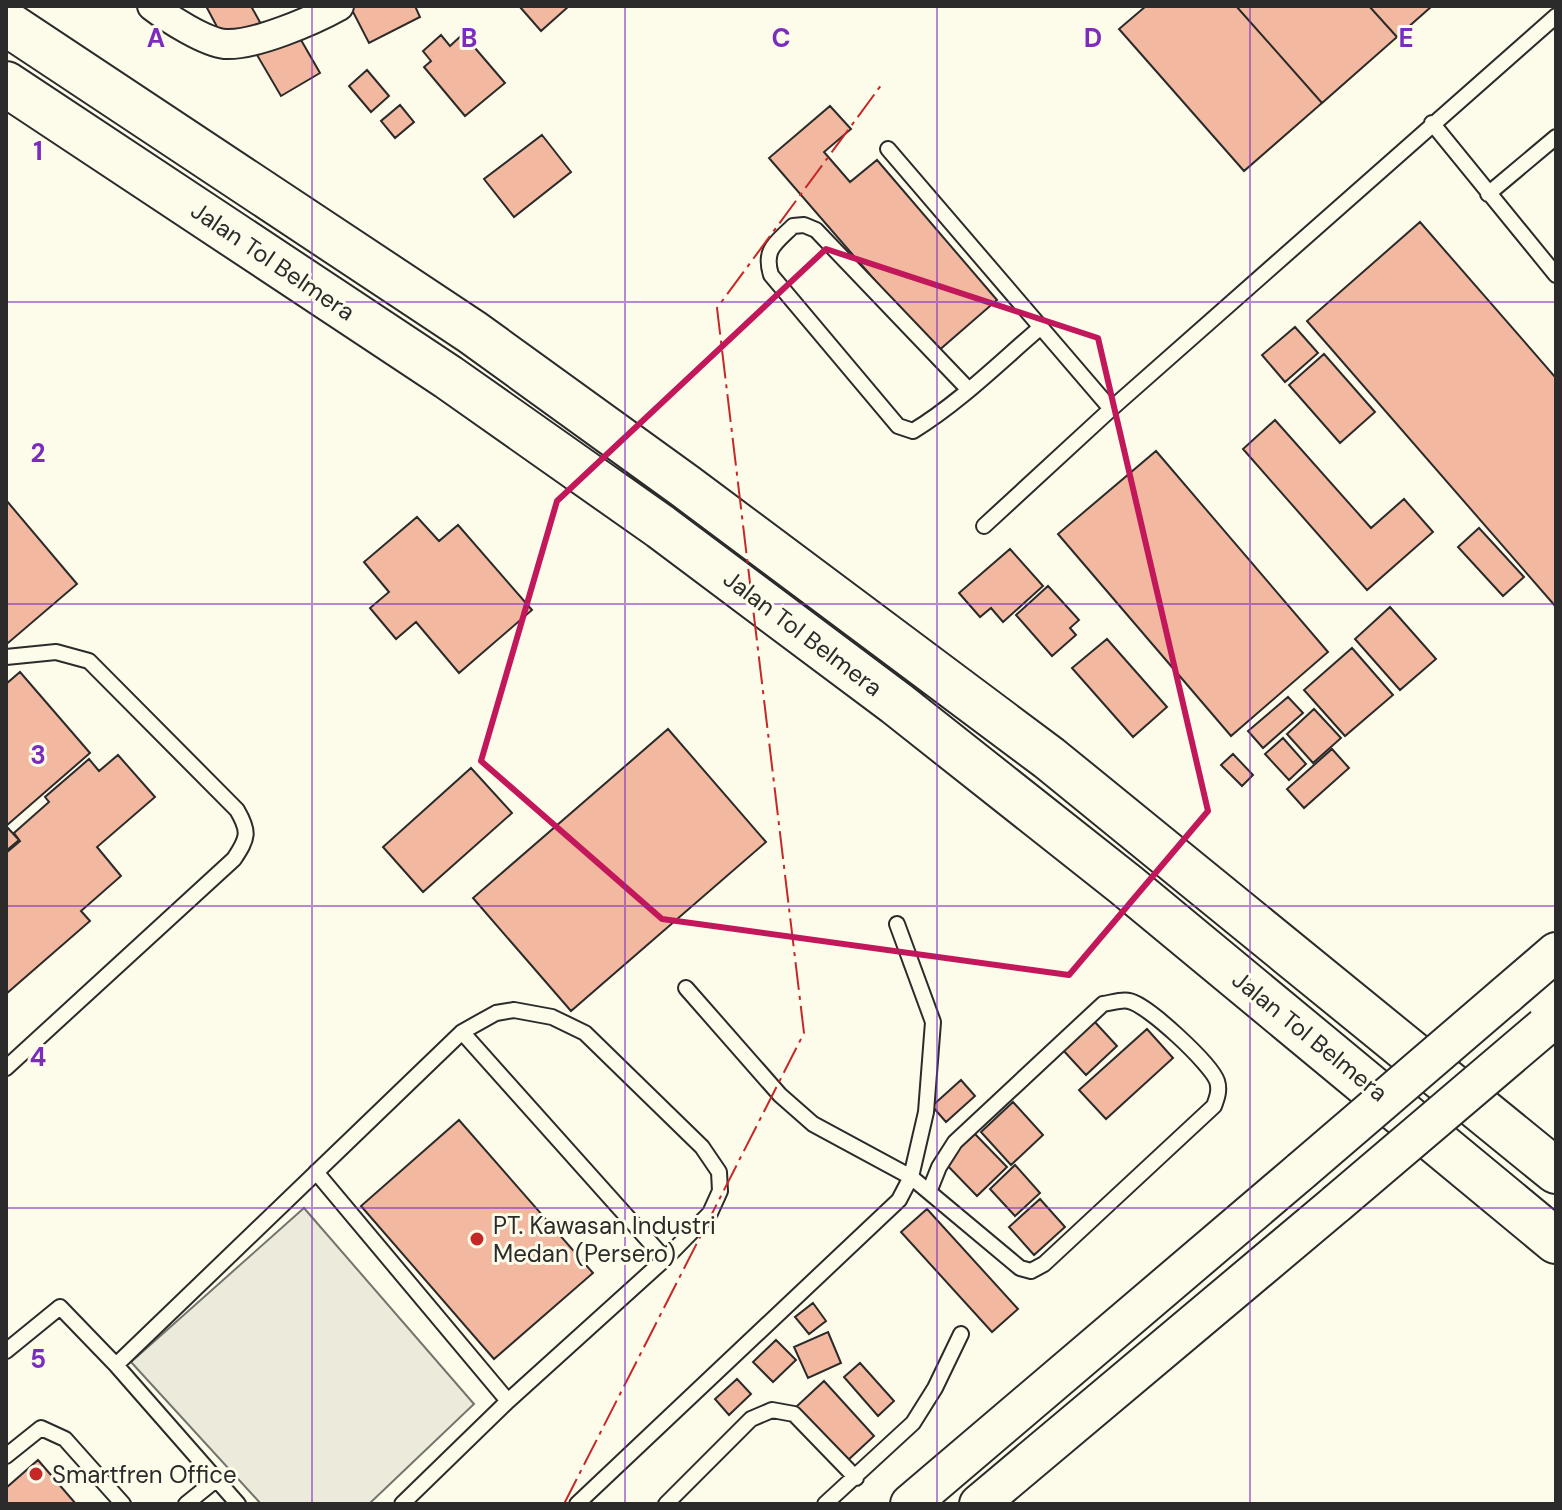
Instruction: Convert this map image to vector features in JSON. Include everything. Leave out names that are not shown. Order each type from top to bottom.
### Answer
[{"type":"highway","name":"Jalan Tol Belmera","points":[[6,23],[459,324],[685,486],[1049,758],[1556,1171]]},
{"type":"highway","name":"Jalan Tol Belmera","points":[[6,84],[448,377],[674,536],[896,703],[1126,885],[1556,1241]]},
{"type":"street","points":[[152,6],[208,39],[226,44],[279,32],[339,6]]},
{"type":"street","points":[[910,1504],[1556,952]]},
{"type":"street","points":[[979,1504],[1550,1021]]},
{"type":"lane","points":[[984,526],[1111,409],[1556,16]]},
{"type":"lane","points":[[1432,123],[1556,275]]},
{"type":"lane","points":[[1488,194],[1556,137]]},
{"type":"lane","points":[[888,149],[1111,409]]},
{"type":"lane","points":[[968,389],[816,230],[804,225],[793,226],[772,246],[766,260],[771,275],[898,426],[913,431],[930,421],[968,389],[1041,327]]},
{"type":"lane","points":[[6,657],[56,652],[89,661],[237,810],[247,827],[245,843],[234,859],[6,1068]]},
{"type":"lane","points":[[577,1504],[899,1200],[911,1177],[926,1112],[933,1022],[897,924]]},
{"type":"lane","points":[[686,988],[780,1095],[813,1124],[911,1177],[1020,1268],[1031,1271],[1044,1264],[1214,1106],[1219,1092],[1217,1079],[1147,1011],[1129,1001],[1103,1004],[955,1142],[939,1167],[929,1192]]},
{"type":"lane","points":[[116,1365],[462,1032],[496,1013],[514,1010],[552,1017],[585,1033],[702,1147],[719,1172],[720,1191],[710,1213],[665,1259],[508,1401],[402,1504]]},
{"type":"lane","points":[[462,1032],[665,1259]]},
{"type":"lane","points":[[316,1172],[508,1401]]},
{"type":"lane","points":[[6,1351],[60,1307],[116,1365],[238,1504]]},
{"type":"lane","points":[[825,1504],[913,1423],[935,1388],[961,1334]]},
{"type":"lane","points":[[666,1504],[751,1419],[772,1410],[794,1414],[856,1478]]},
{"type":"lane","points":[[6,1456],[41,1428],[65,1439],[123,1504]]},
{"type":"lane","points":[[186,1504],[217,1479]]},
{"type":"highlighted area","points":[[826,249],[1098,338],[1208,811],[1069,975],[662,919],[481,761],[557,501]]},
{"type":"shaded area","points":[[304,1208],[474,1404],[369,1504],[261,1504],[131,1362]]},
{"type":"building","points":[[206,6],[251,6],[261,24],[225,42]]},
{"type":"building","points":[[350,6],[415,6],[420,17],[369,43]]},
{"type":"building","points":[[522,6],[569,6],[541,31]]},
{"type":"building","points":[[1146,6],[1236,6],[1322,103],[1244,171],[1119,29]]},
{"type":"building","points":[[1236,6],[1369,6],[1397,37],[1322,103]]},
{"type":"building","points":[[1369,6],[1432,6],[1397,37]]},
{"type":"building","points":[[297,33],[320,73],[281,96],[257,55]]},
{"type":"building","points":[[463,34],[505,83],[465,116],[424,67],[431,61],[423,51],[441,35],[450,46]]},
{"type":"building","points":[[367,70],[389,96],[371,112],[349,86]]},
{"type":"building","points":[[400,105],[414,122],[395,138],[381,121]]},
{"type":"building","points":[[830,106],[851,129],[824,152],[850,182],[877,160],[997,300],[937,352],[769,158]]},
{"type":"building","points":[[542,135],[571,172],[514,217],[484,179]]},
{"type":"building","points":[[1420,222],[1556,378],[1556,607],[1307,321]]},
{"type":"building","points":[[1295,327],[1318,353],[1285,382],[1262,355]]},
{"type":"building","points":[[1324,354],[1375,412],[1340,443],[1289,385]]},
{"type":"building","points":[[1275,420],[1371,528],[1404,499],[1433,532],[1367,590],[1243,449]]},
{"type":"building","points":[[1156,451],[1328,652],[1231,736],[1058,534]]},
{"type":"building","points":[[6,500],[77,584],[8,643],[6,641]]},
{"type":"building","points":[[417,517],[439,541],[458,525],[532,610],[459,673],[416,622],[396,639],[370,608],[389,592],[364,562]]},
{"type":"building","points":[[1479,528],[1524,577],[1503,596],[1458,547]]},
{"type":"building","points":[[1010,549],[1043,586],[1003,622],[991,608],[980,617],[959,593]]},
{"type":"building","points":[[1048,586],[1079,620],[1070,628],[1076,635],[1052,656],[1016,615]]},
{"type":"building","points":[[1390,607],[1436,659],[1400,690],[1355,639]]},
{"type":"building","points":[[1107,639],[1167,707],[1133,737],[1072,668]]},
{"type":"building","points":[[1352,648],[1393,695],[1345,736],[1304,690]]},
{"type":"building","points":[[20,672],[90,753],[6,826],[6,684]]},
{"type":"building","points":[[1288,697],[1303,713],[1263,748],[1248,731]]},
{"type":"building","points":[[1314,709],[1341,738],[1313,763],[1287,734]]},
{"type":"building","points":[[668,729],[766,842],[571,1011],[473,898]]},
{"type":"building","points":[[1283,738],[1306,764],[1289,780],[1265,754]]},
{"type":"building","points":[[1332,749],[1349,768],[1304,808],[1287,789]]},
{"type":"building","points":[[1233,754],[1253,775],[1242,786],[1221,765]]},
{"type":"building","points":[[118,755],[155,797],[97,847],[121,876],[81,911],[90,921],[6,994],[6,853],[20,841],[14,833],[49,802],[45,797],[89,759],[99,771]]},
{"type":"building","points":[[471,768],[512,813],[423,892],[383,847]]},
{"type":"building","points":[[6,826],[19,840],[6,851]]},
{"type":"building","points":[[1093,1020],[1117,1046],[1086,1075],[1062,1049]]},
{"type":"building","points":[[1147,1029],[1173,1058],[1106,1119],[1079,1090]]},
{"type":"building","points":[[961,1080],[975,1096],[946,1122],[932,1106]]},
{"type":"building","points":[[1013,1102],[1043,1135],[1011,1165],[981,1132]]},
{"type":"building","name":"PT. Kawasan Industri Medan (Persero)","points":[[459,1120],[593,1273],[494,1359],[361,1206]]},
{"type":"building","points":[[975,1134],[1007,1167],[977,1196],[944,1162]]},
{"type":"building","points":[[1015,1165],[1040,1193],[1015,1216],[990,1189]]},
{"type":"building","points":[[1040,1199],[1065,1227],[1034,1255],[1009,1227]]},
{"type":"building","points":[[927,1209],[1018,1309],[992,1332],[901,1232]]},
{"type":"building","points":[[813,1303],[826,1321],[809,1334],[795,1317]]},
{"type":"building","points":[[828,1332],[841,1363],[808,1378],[794,1347]]},
{"type":"building","points":[[776,1340],[796,1360],[773,1382],[753,1362]]},
{"type":"building","points":[[860,1363],[894,1401],[878,1416],[844,1377]]},
{"type":"building","points":[[737,1379],[751,1394],[729,1415],[715,1399]]},
{"type":"building","points":[[824,1381],[874,1436],[847,1461],[796,1407]]},
{"type":"building","name":"Smartfren Office","points":[[38,1460],[76,1504],[6,1504],[6,1488]]},
{"type":"power","points":[[564,1504],[804,1033],[717,308],[882,84]]},
{"type":"place","name":"PT. Kawasan Industri Medan (Persero)","points":[[477,1239]]},
{"type":"place","name":"Smartfren Office","points":[[36,1474]]}]
